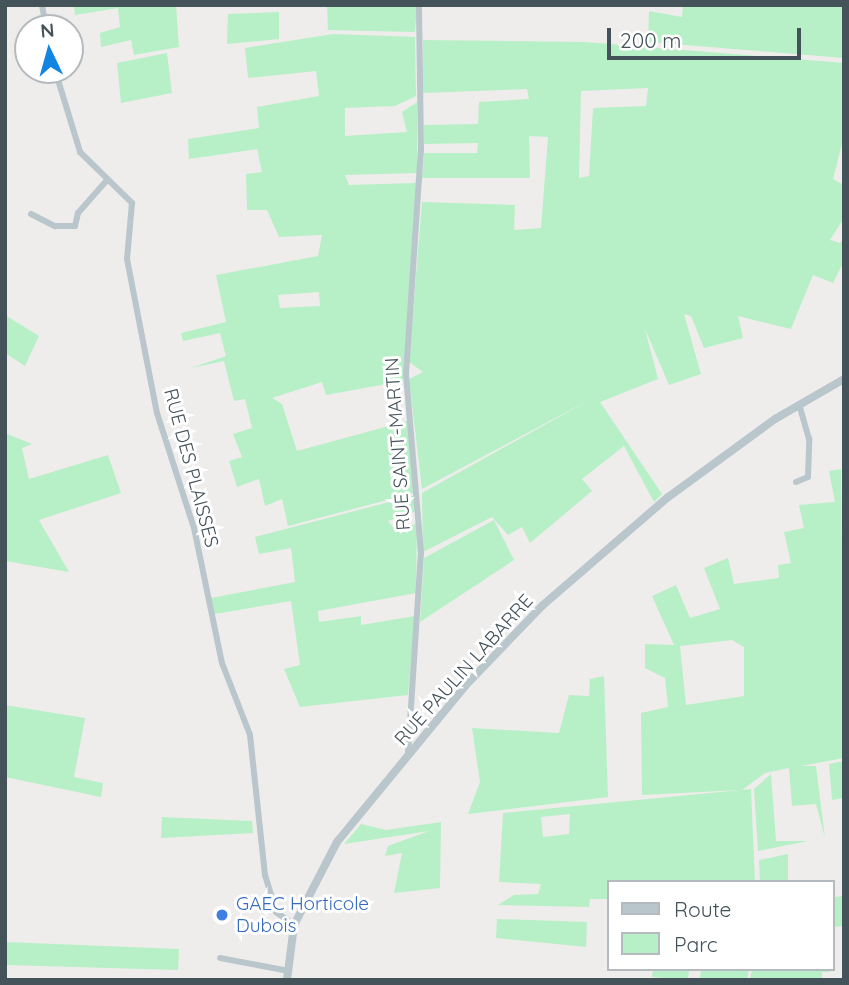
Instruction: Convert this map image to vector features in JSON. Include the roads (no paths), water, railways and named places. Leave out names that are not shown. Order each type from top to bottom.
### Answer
[{"type":"street","name":"RUE SAINT-MARTIN","points":[[408,753],[421,553],[406,374],[421,151],[417,35],[419,5]]},
{"type":"street","name":"RUE DES PLAISSES","points":[[59,84],[80,152],[132,203],[127,259],[157,413],[194,528],[222,663],[250,735],[265,875],[276,912],[294,925]]},
{"type":"street","points":[[30,214],[55,226],[75,226],[78,213],[108,179]]},
{"type":"street","name":"RUE PAULIN LABARRE","points":[[220,958],[288,975],[294,925],[337,842],[408,753],[542,605],[673,494],[799,404],[844,379]]},
{"type":"street","points":[[796,482],[808,477],[809,439],[799,404]]},
{"type":"place","name":"GAEC Horticole Dubois","points":[[222,915]]}]
